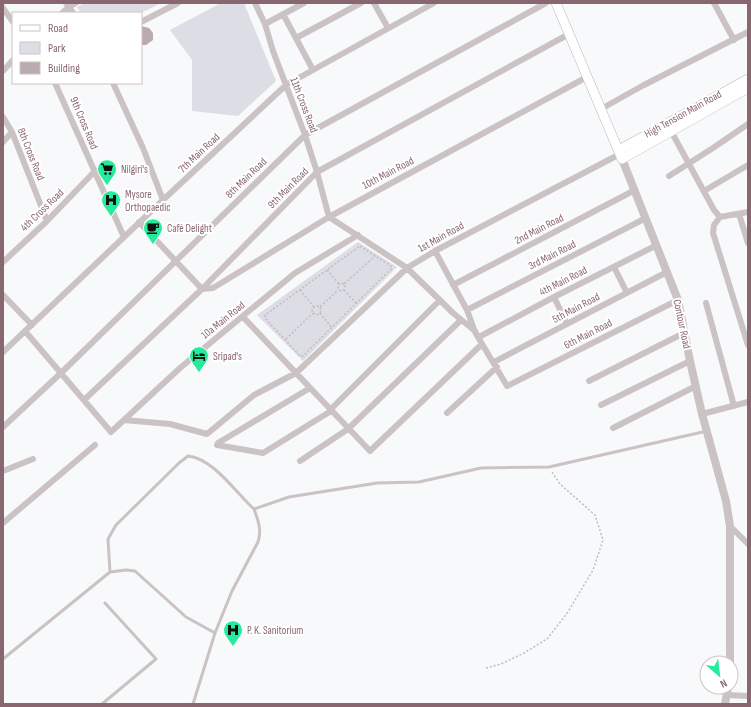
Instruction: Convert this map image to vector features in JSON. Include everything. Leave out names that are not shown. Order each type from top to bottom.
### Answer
[{"type":"main road","name":"Contour Road","points":[[556,3],[620,154]]},
{"type":"main road","name":"High Tension Main Road","points":[[620,154],[748,79]]},
{"type":"main road","points":[[620,154],[672,131],[748,88]]},
{"type":"street","points":[[67,5],[76,3]]},
{"type":"street","points":[[142,21],[178,3]]},
{"type":"street","name":"11th Cross Road","points":[[256,3],[265,24],[318,172],[329,217]]},
{"type":"street","points":[[265,24],[304,3]]},
{"type":"street","points":[[296,38],[361,3]]},
{"type":"street","points":[[374,3],[388,28]]},
{"type":"street","name":"7th Main Road","points":[[3,352],[139,222],[286,85],[434,3]]},
{"type":"street","name":"8th Main Road","points":[[3,427],[61,373],[305,134],[546,3]]},
{"type":"street","points":[[714,3],[734,40]]},
{"type":"street","points":[[3,8],[12,21]]},
{"type":"street","points":[[283,14],[313,70]]},
{"type":"street","points":[[601,110],[642,86],[748,32]]},
{"type":"street","name":"9th Main Road","points":[[84,400],[202,289],[318,172],[569,34]]},
{"type":"street","points":[[3,71],[12,61]]},
{"type":"street","name":"10th Main Road","points":[[202,289],[213,288],[329,217],[587,77]]},
{"type":"street","name":"9th Cross Road","points":[[55,84],[124,237]]},
{"type":"street","points":[[114,84],[143,148],[163,200]]},
{"type":"street","name":"8th Cross Road","points":[[3,117],[12,132],[47,221]]},
{"type":"street","points":[[669,176],[748,124]]},
{"type":"street","points":[[672,131],[714,210],[720,217]]},
{"type":"street","points":[[3,142],[12,132]]},
{"type":"street","name":"Contour Road","points":[[620,154],[678,300],[702,414],[726,501],[730,526],[730,655]]},
{"type":"street","name":"1st Main Road","points":[[124,420],[170,424],[207,434],[254,395],[296,373],[407,268],[435,251],[620,154]]},
{"type":"street","points":[[704,191],[748,165]]},
{"type":"street","name":"4th Cross Road","points":[[3,262],[47,221],[94,172]]},
{"type":"street","name":"2nd Main Road","points":[[452,284],[635,190]]},
{"type":"street","points":[[748,212],[720,217],[714,225],[714,233],[748,345]]},
{"type":"street","points":[[739,214],[748,243]]},
{"type":"street","points":[[329,217],[407,268],[477,334]]},
{"type":"street","name":"3rd Main Road","points":[[453,312],[646,218]]},
{"type":"street","points":[[139,222],[202,289]]},
{"type":"street","name":"10a Main Road","points":[[84,400],[111,432],[180,368],[296,273],[358,235]]},
{"type":"street","name":"4th Main Road","points":[[477,334],[657,245]]},
{"type":"street","points":[[435,251],[465,307],[482,344],[495,365]]},
{"type":"street","points":[[614,267],[627,293]]},
{"type":"street","name":"5th Main Road","points":[[447,413],[495,365],[567,324],[667,272]]},
{"type":"street","points":[[3,295],[32,325]]},
{"type":"street","points":[[554,297],[567,324]]},
{"type":"street","points":[[310,388],[217,445],[260,453],[265,452],[331,410],[440,300]]},
{"type":"street","name":"6th Main Road","points":[[495,365],[508,386],[678,300]]},
{"type":"street","points":[[706,303],[734,406]]},
{"type":"street","points":[[243,317],[370,452],[482,344]]},
{"type":"street","points":[[300,461],[348,429],[461,320]]},
{"type":"street","points":[[25,331],[84,400]]},
{"type":"street","points":[[588,381],[684,333]]},
{"type":"street","points":[[601,405],[690,361]]},
{"type":"street","points":[[613,428],[696,386]]},
{"type":"street","points":[[702,414],[748,402]]},
{"type":"street","points":[[3,523],[95,445]]},
{"type":"street","points":[[3,471],[33,459]]},
{"type":"street","points":[[730,526],[748,544]]},
{"type":"lane","points":[[254,509],[289,497],[377,483],[418,482],[481,468],[549,467],[707,431]]},
{"type":"lane","points":[[110,572],[108,539],[116,525],[188,456],[196,457],[206,463],[254,509],[261,534],[232,591],[215,634],[193,704]]},
{"type":"lane","points":[[3,659],[110,572],[126,570],[135,571],[186,617],[215,634]]},
{"type":"lane","points":[[102,704],[156,659],[105,603]]},
{"type":"path","points":[[360,246],[265,315],[265,318],[300,356],[304,356],[392,268]]},
{"type":"path","points":[[339,284],[344,284],[375,256]]},
{"type":"path","points":[[327,270],[339,284],[339,290]]},
{"type":"path","points":[[344,284],[344,290],[356,304]]},
{"type":"path","points":[[300,290],[314,307],[312,310],[314,313]]},
{"type":"path","points":[[314,307],[320,307],[339,290],[344,290]]},
{"type":"path","points":[[320,307],[320,313],[332,328]]},
{"type":"path","points":[[285,340],[314,313]]},
{"type":"path","points":[[314,313],[317,315],[320,313]]},
{"type":"path","points":[[486,668],[502,664],[547,639],[568,612],[593,570],[603,540],[595,514],[560,484],[549,467]]},
{"type":"green space","points":[[85,3],[161,3],[142,12],[80,12],[77,7]]},
{"type":"green space","points":[[221,3],[244,3],[276,81],[238,116],[192,111],[192,60],[170,30]]},
{"type":"green space","points":[[358,242],[397,267],[303,361],[257,315]]},
{"type":"building","points":[[142,26],[149,28],[153,33],[153,40],[146,45],[142,45]]},
{"type":"place","name":"Nilgiri's","points":[[107,186]]},
{"type":"place","name":"Mysore Orthopaedic","points":[[111,217]]},
{"type":"place","name":"Café Delight","points":[[153,245]]},
{"type":"place","name":"Sripad's","points":[[199,373]]},
{"type":"place","name":"P. K. Sanitorium","points":[[233,647]]}]
